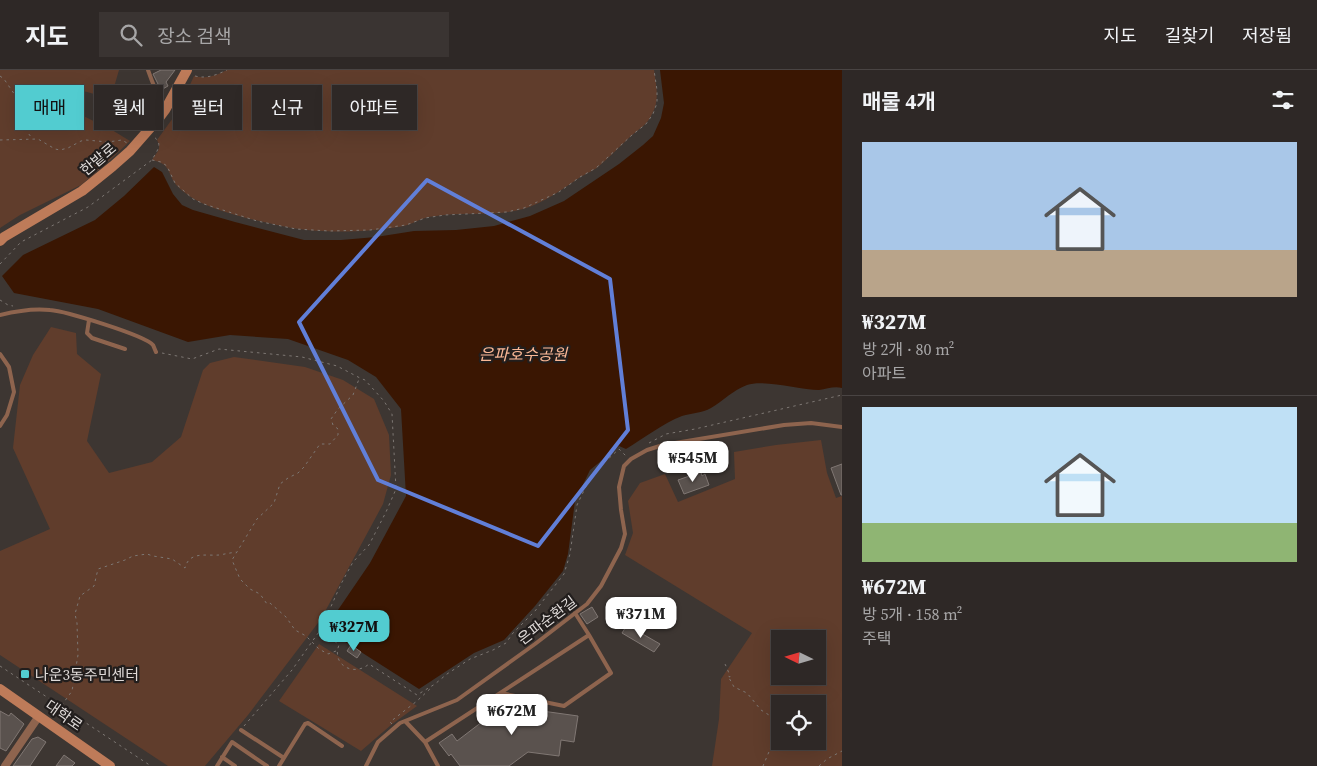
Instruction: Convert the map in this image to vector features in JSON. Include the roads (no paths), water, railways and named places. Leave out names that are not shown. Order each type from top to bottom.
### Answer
[{"type":"street","name":"한밭로","points":[[0,241],[82,191],[114,166],[147,133],[167,107],[186,72]]},
{"type":"street","name":"대학로","points":[[0,689],[110,766]]},
{"type":"street","points":[[5,766],[39,716]]},
{"type":"lane","points":[[148,70],[163,105],[167,107]]},
{"type":"lane","points":[[0,315],[31,310],[51,310],[68,313],[122,331],[152,344],[156,352]]},
{"type":"lane","points":[[89,320],[87,333],[92,338],[125,349]]},
{"type":"lane","points":[[0,354],[9,367],[14,392],[7,415],[0,426]]},
{"type":"lane","name":"은파순환길","points":[[366,766],[378,742],[396,727],[405,721],[457,700],[587,604],[601,586],[621,548],[625,534],[619,486],[624,466],[629,458],[663,445],[770,427],[811,423],[842,427]]},
{"type":"lane","points":[[500,693],[564,706],[611,672],[575,612]]},
{"type":"lane","points":[[425,742],[589,635]]},
{"type":"lane","points":[[405,721],[425,742],[438,766]]},
{"type":"lane","points":[[279,766],[304,724],[308,723],[342,746]]},
{"type":"lane","points":[[241,730],[284,758]]},
{"type":"lane","points":[[217,766],[232,742],[267,766]]},
{"type":"lane","points":[[222,757],[236,766]]},
{"type":"water","name":"은파호수공원","points":[[660,70],[842,70],[842,388],[833,387],[811,390],[754,383],[737,390],[708,410],[682,416],[668,423],[626,449],[619,446],[590,470],[575,501],[568,554],[563,571],[535,606],[504,640],[474,653],[419,689],[325,629],[370,563],[406,496],[401,409],[376,377],[348,360],[288,339],[230,335],[188,342],[98,309],[14,293],[2,276],[23,255],[95,220],[124,196],[154,167],[162,172],[173,194],[182,205],[193,210],[304,240],[341,240],[414,231],[456,230],[494,226],[530,216],[564,201],[619,164],[653,136],[661,118],[664,103]]},
{"type":"place","name":"나운3동주민센터","points":[[25,674]]}]
